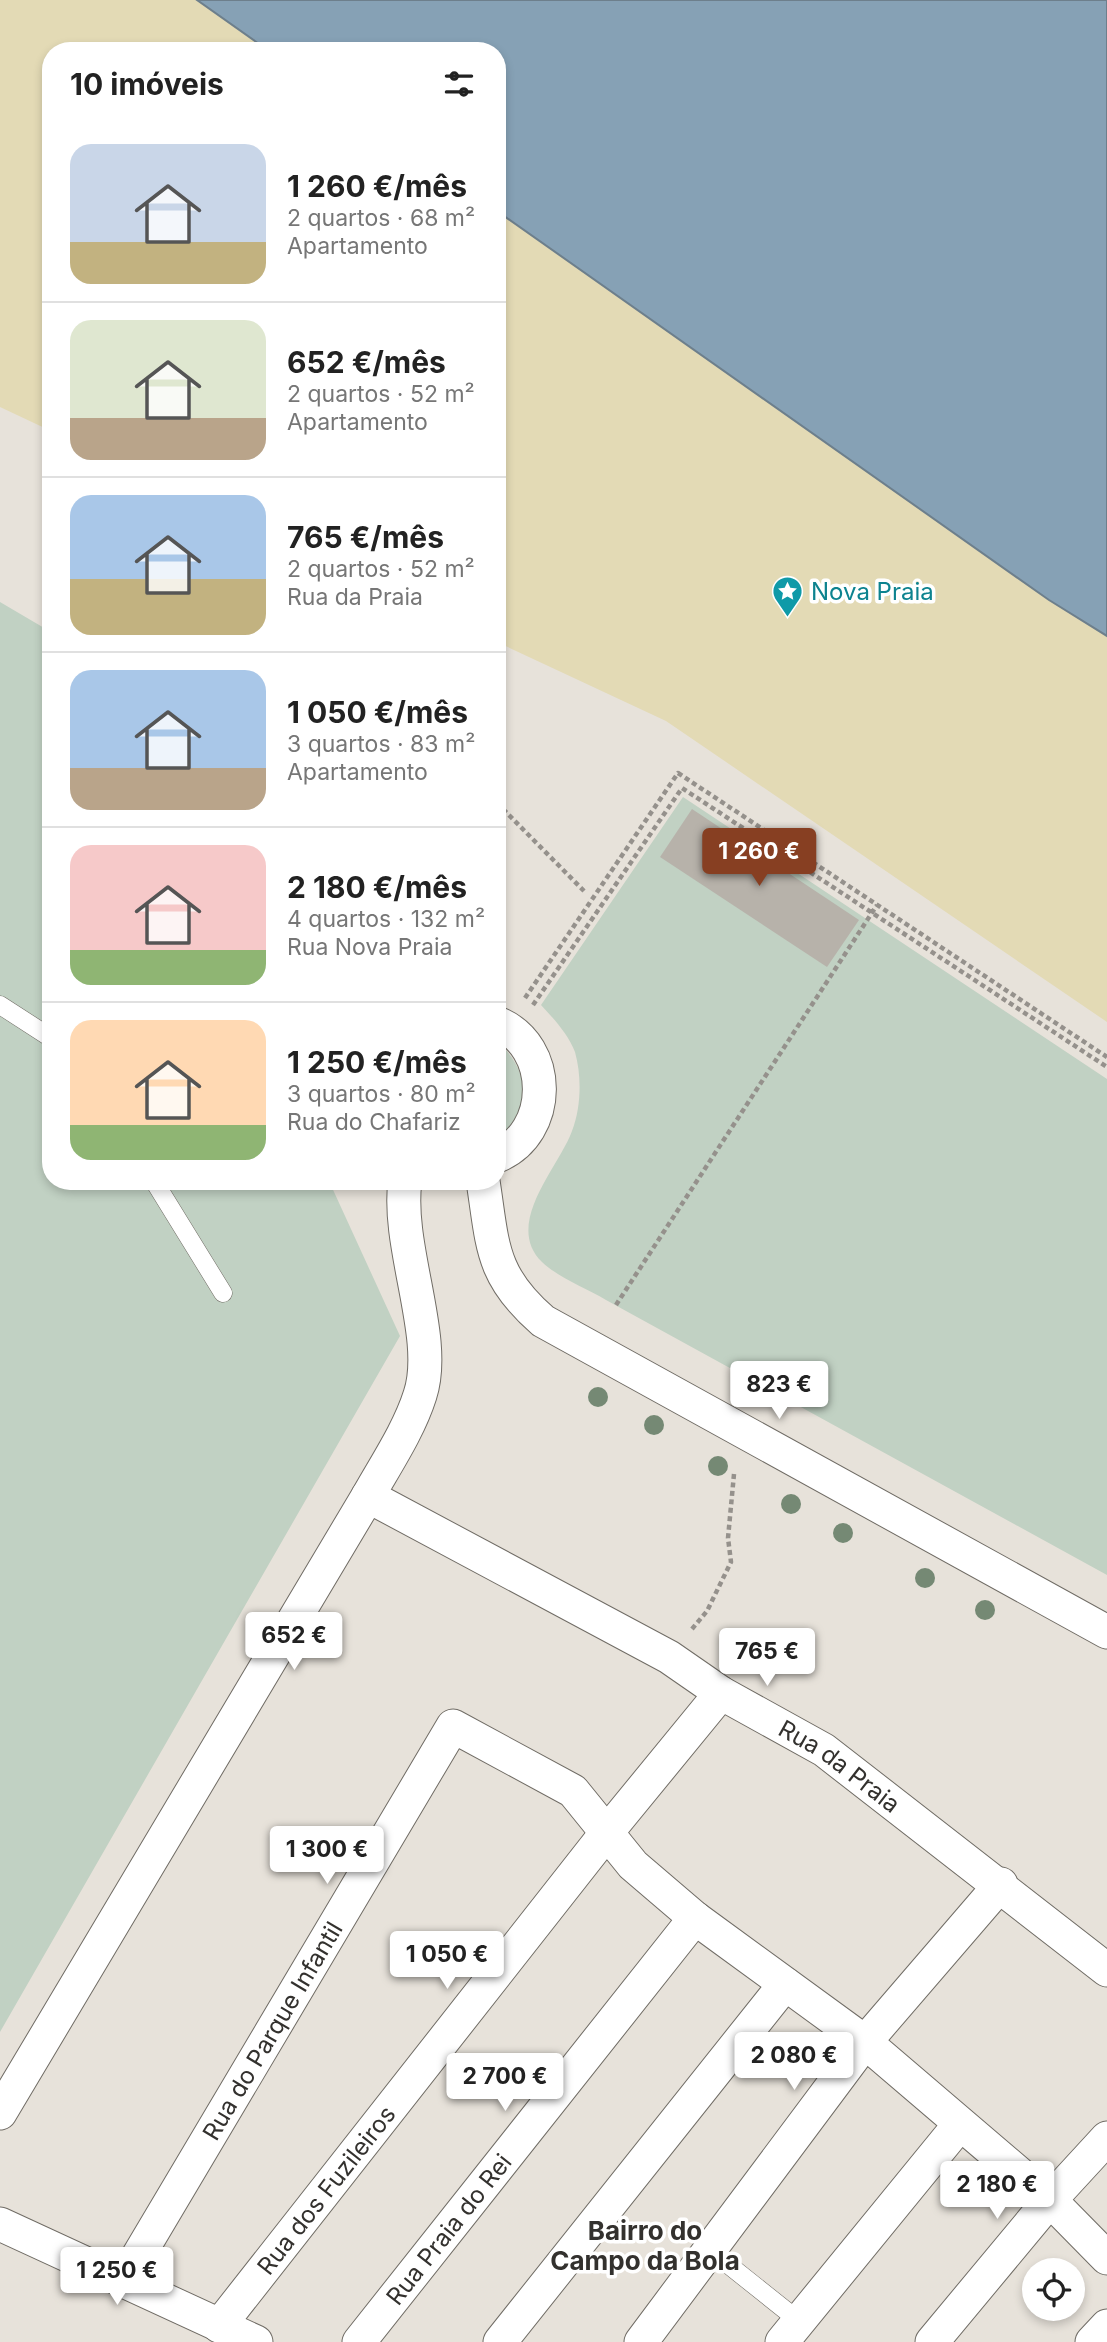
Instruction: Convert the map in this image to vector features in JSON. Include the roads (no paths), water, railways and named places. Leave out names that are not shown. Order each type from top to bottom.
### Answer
[{"type":"street","points":[[506,1150],[520,1141],[533,1123],[540,1101],[540,1079],[533,1057],[511,1020]]},
{"type":"street","points":[[0,2113],[368,1496],[417,1403],[424,1370],[424,1351],[404,1231],[404,1190]]},
{"type":"street","points":[[484,1190],[490,1241],[497,1262],[522,1303],[543,1321],[1107,1632]]},
{"type":"street","name":"Rua da Praia","points":[[368,1496],[669,1657],[720,1693],[824,1750],[1000,1884],[1107,1970]]},
{"type":"street","name":"Rua dos Fuzileiros","points":[[219,2326],[608,1830],[720,1693]]},
{"type":"street","name":"Rua do Parque Infantil","points":[[124,2280],[453,1726],[573,1791],[608,1830]]},
{"type":"street","points":[[608,1830],[634,1865],[695,1918],[865,2042],[1050,2200],[1107,2258]]},
{"type":"street","points":[[641,2342],[865,2042],[1000,1884]]},
{"type":"street","name":"Rua Praia do Rei","points":[[359,2342],[695,1918]]},
{"type":"street","points":[[500,2342],[785,1984]]},
{"type":"street","points":[[791,2331],[960,2124]]},
{"type":"street","points":[[932,2342],[1050,2200],[1107,2138]]},
{"type":"street","points":[[0,2224],[256,2342]]},
{"type":"street","points":[[1093,2342],[1107,2326]]},
{"type":"lane","points":[[0,1005],[42,1032]]},
{"type":"lane","points":[[160,1190],[223,1293]]},
{"type":"lane","points":[[710,2250],[791,2331]]},
{"type":"water","points":[[197,0],[1107,0],[1107,636],[1049,600],[506,217],[506,42],[256,42]]},
{"type":"place","name":"Nova Praia","points":[[788,618]]},
{"type":"district","name":"Bairro do Campo da Bola","points":[[645,2245]]}]
